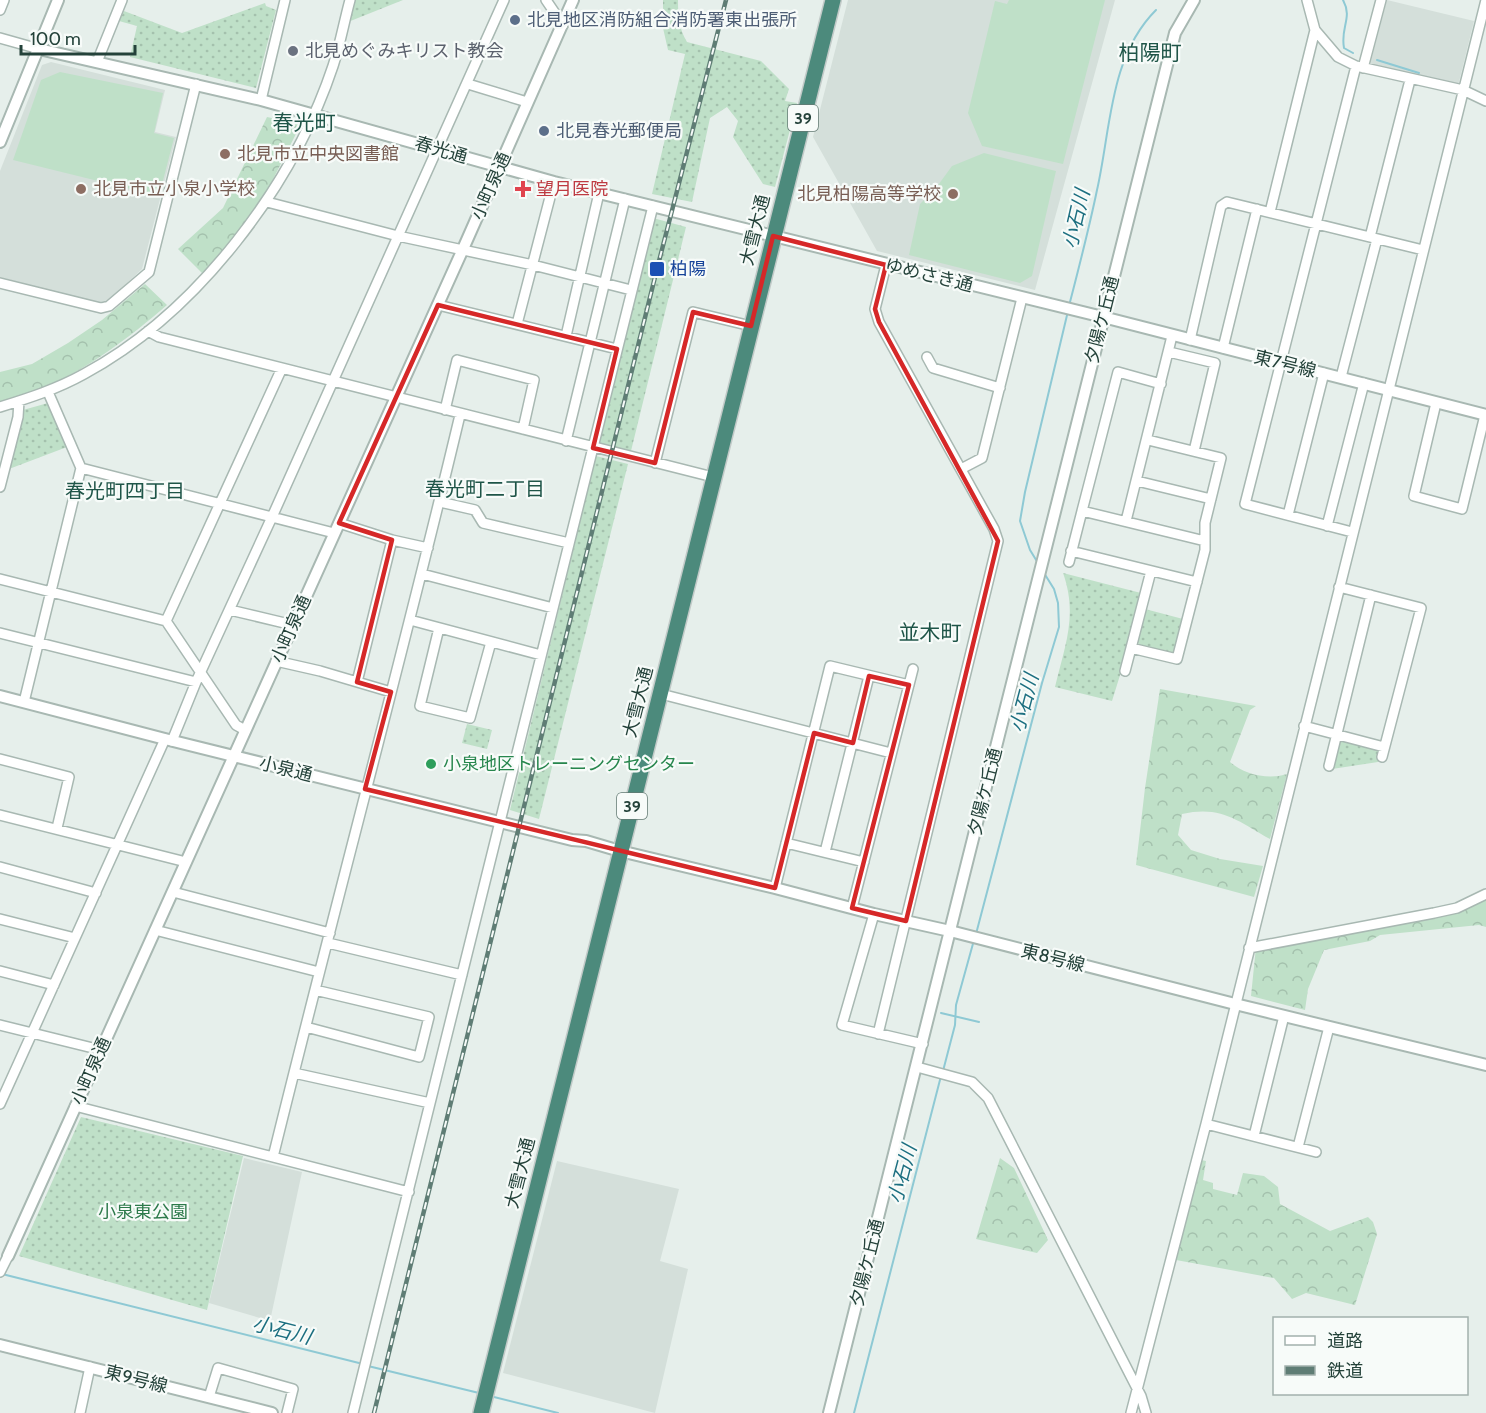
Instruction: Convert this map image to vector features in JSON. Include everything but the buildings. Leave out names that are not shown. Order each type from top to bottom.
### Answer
[{"type":"highway","name":"大雪大通","points":[[481,1411],[833,0]]},
{"type":"street","points":[[0,10],[4,0]]},
{"type":"street","points":[[0,142],[58,0]]},
{"type":"street","points":[[98,62],[123,0]]},
{"type":"street","points":[[261,100],[285,0]]},
{"type":"street","points":[[0,407],[48,392],[85,374],[114,356],[148,331],[216,268],[267,202],[315,114],[334,65],[350,0]]},
{"type":"street","points":[[0,1104],[4,1083],[33,1033],[117,845],[199,678],[504,0]]},
{"type":"street","points":[[546,0],[562,25]]},
{"type":"street","name":"小町泉通","points":[[8,1256],[438,305],[573,0]]},
{"type":"street","name":"夕陽ケ丘通","points":[[829,1413],[1175,33],[1194,0]]},
{"type":"street","points":[[1307,0],[1315,30],[1338,57],[1360,67],[1463,90],[1486,101]]},
{"type":"street","points":[[1352,532],[1245,504],[1316,224],[1381,0]]},
{"type":"street","points":[[1131,1413],[1206,1124],[1486,0]]},
{"type":"street","points":[[1270,212],[1315,30]]},
{"type":"street","points":[[0,38],[39,49]]},
{"type":"street","name":"春光通","points":[[39,49],[261,100],[554,182],[773,236]]},
{"type":"street","points":[[1341,377],[1410,80]]},
{"type":"street","points":[[0,283],[101,308],[109,306],[148,272],[196,84]]},
{"type":"street","points":[[468,84],[527,102]]},
{"type":"street","points":[[517,324],[554,182]]},
{"type":"street","points":[[566,336],[599,193]]},
{"type":"street","points":[[566,441],[625,199]]},
{"type":"street","points":[[267,202],[398,236],[533,265],[631,290]]},
{"type":"street","points":[[1190,340],[1221,206],[1227,202],[1423,250]]},
{"type":"street","points":[[353,1413],[653,206]]},
{"type":"street","points":[[1223,348],[1257,209]]},
{"type":"street","name":"ゆめさき通","points":[[773,236],[1084,313]]},
{"type":"street","points":[[878,1034],[998,541],[994,529],[879,322],[875,309],[886,265]]},
{"type":"street","points":[[961,469],[982,458],[1022,298]]},
{"type":"street","points":[[438,305],[617,349]]},
{"type":"street","points":[[655,463],[693,312],[751,326]]},
{"type":"street","name":"東7号線","points":[[1084,313],[1485,415]]},
{"type":"street","points":[[148,331],[159,337],[333,380],[460,415],[713,477]]},
{"type":"street","points":[[1126,521],[1173,336]]},
{"type":"street","points":[[1169,352],[1215,363],[1194,451]]},
{"type":"street","points":[[927,357],[933,368],[1000,388]]},
{"type":"street","points":[[445,410],[457,360],[534,380],[523,429]]},
{"type":"street","points":[[166,621],[282,369]]},
{"type":"street","points":[[1069,562],[1118,372],[1161,384]]},
{"type":"street","points":[[1288,515],[1324,374]]},
{"type":"street","points":[[1327,526],[1364,383]]},
{"type":"street","points":[[24,702],[81,468],[48,392]]},
{"type":"street","points":[[0,487],[18,417],[19,401]]},
{"type":"street","points":[[1436,403],[1414,496],[1462,509],[1485,415]]},
{"type":"street","points":[[273,1157],[365,789],[422,574],[460,415]]},
{"type":"street","points":[[1131,648],[1177,659],[1205,550],[1205,523],[1221,458],[1148,440]]},
{"type":"street","points":[[81,468],[272,518],[337,528],[428,548]]},
{"type":"street","points":[[1137,481],[1211,499]]},
{"type":"street","points":[[440,502],[475,510],[483,523],[569,543]]},
{"type":"street","points":[[1082,511],[1204,541]]},
{"type":"street","points":[[357,682],[392,540]]},
{"type":"street","points":[[1071,551],[1197,582]]},
{"type":"street","points":[[1125,671],[1151,571]]},
{"type":"street","points":[[422,574],[553,608]]},
{"type":"street","points":[[0,579],[166,621],[199,678],[236,725],[245,730]]},
{"type":"street","points":[[1339,587],[1421,608],[1382,757]]},
{"type":"street","points":[[1329,766],[1371,596]]},
{"type":"street","points":[[230,610],[293,625]]},
{"type":"street","points":[[410,620],[541,655]]},
{"type":"street","points":[[439,628],[420,706],[470,718],[491,642]]},
{"type":"street","points":[[0,633],[199,678]]},
{"type":"street","points":[[276,661],[391,692]]},
{"type":"street","points":[[775,888],[830,666],[909,685]]},
{"type":"street","points":[[852,908],[913,669]]},
{"type":"street","points":[[825,852],[869,676]]},
{"type":"street","points":[[661,694],[891,753]]},
{"type":"street","name":"小泉通","points":[[0,696],[168,740],[620,851]]},
{"type":"street","points":[[1304,726],[1384,747]]},
{"type":"street","points":[[0,759],[69,777],[57,828]]},
{"type":"street","points":[[0,815],[186,862]]},
{"type":"street","points":[[786,843],[864,862]]},
{"type":"street","name":"東8号線","points":[[620,851],[1486,1065]]},
{"type":"street","points":[[0,867],[96,893]]},
{"type":"street","points":[[173,892],[330,933]]},
{"type":"street","points":[[1249,948],[1457,908],[1486,894]]},
{"type":"street","points":[[874,914],[842,1025],[923,1044]]},
{"type":"street","points":[[0,919],[75,938]]},
{"type":"street","points":[[155,930],[319,972]]},
{"type":"street","points":[[328,943],[462,975]]},
{"type":"street","points":[[0,971],[54,985]]},
{"type":"street","points":[[306,1028],[419,1057],[429,1017],[315,990]]},
{"type":"street","points":[[1254,1136],[1284,1016]]},
{"type":"street","points":[[0,1024],[101,1050]]},
{"type":"street","points":[[1298,1147],[1329,1027]]},
{"type":"street","points":[[917,1067],[972,1082],[988,1098],[1137,1390],[1146,1413]]},
{"type":"street","points":[[294,1073],[430,1103]]},
{"type":"street","points":[[75,1106],[409,1192]]},
{"type":"street","points":[[1206,1124],[1316,1152]]},
{"type":"street","points":[[0,1272],[8,1256]]},
{"type":"street","name":"東9号線","points":[[0,1345],[272,1413]]},
{"type":"street","points":[[80,1413],[90,1367]]},
{"type":"street","points":[[209,1397],[218,1368],[293,1389],[287,1413]]},
{"type":"highlighted area","points":[[773,236],[886,265],[875,309],[879,322],[998,541],[906,921],[852,908],[909,685],[869,676],[853,743],[814,733],[775,888],[365,789],[391,692],[357,682],[392,540],[339,523],[438,305],[617,349],[593,448],[655,463],[693,312],[751,326]]},
{"type":"shaded area","name":"北見柏陽高等学校","points":[[848,0],[1115,0],[1035,290],[877,251],[813,137]]},
{"type":"shaded area","points":[[1387,0],[1474,21],[1458,86],[1370,65]]},
{"type":"shaded area","name":"北見市立小泉小学校","points":[[51,62],[165,90],[155,132],[176,137],[142,269],[109,300],[98,303],[0,277],[0,171],[42,65]]},
{"type":"shaded area","points":[[244,1158],[302,1172],[270,1321],[209,1303]]},
{"type":"shaded area","points":[[557,1161],[679,1189],[660,1261],[688,1269],[655,1413],[503,1373]]},
{"type":"green space","points":[[354,0],[403,0],[348,22]]},
{"type":"green space","points":[[663,0],[678,0],[682,32],[687,42],[761,61],[789,89],[785,101],[797,103],[775,187],[763,184],[733,137],[738,121],[727,107],[710,118],[692,202],[652,194],[685,54],[668,50],[663,28]]},
{"type":"green space","points":[[1009,0],[1105,0],[1063,164],[982,146],[968,113],[995,1],[1007,4]]},
{"type":"green space","points":[[265,3],[266,6],[276,10],[256,88],[130,57],[137,26],[119,21],[124,11],[182,33]]},
{"type":"green space","points":[[60,72],[163,93],[154,133],[174,138],[159,196],[13,160],[41,80]]},
{"type":"green space","points":[[267,117],[301,124],[263,199],[216,265],[202,273],[178,249],[223,208]]},
{"type":"green space","points":[[984,153],[1056,171],[1032,276],[1020,283],[909,255],[920,204],[936,188],[952,166]]},
{"type":"green space","points":[[653,218],[686,227],[631,451],[599,444]]},
{"type":"green space","points":[[145,284],[167,305],[153,317],[108,351],[61,380],[0,403],[0,372],[32,364],[68,343],[102,320]]},
{"type":"green space","points":[[48,403],[67,447],[9,469],[23,410]]},
{"type":"green space","points":[[596,456],[628,464],[539,819],[510,810]]},
{"type":"green space","points":[[1063,573],[1141,593],[1112,701],[1055,687],[1066,644],[1070,616]]},
{"type":"green space","points":[[1145,609],[1183,619],[1175,654],[1139,647]]},
{"type":"green space","points":[[1160,689],[1256,706],[1250,710],[1230,762],[1257,775],[1287,774],[1270,839],[1229,816],[1219,813],[1182,814],[1178,835],[1191,850],[1220,859],[1263,866],[1254,897],[1136,865]]},
{"type":"green space","points":[[467,724],[492,730],[487,749],[462,743]]},
{"type":"green space","points":[[1342,740],[1378,750],[1380,753],[1378,762],[1332,769],[1338,743]]},
{"type":"green space","points":[[1486,894],[1486,927],[1479,925],[1380,935],[1370,941],[1324,950],[1308,989],[1305,1010],[1251,996],[1256,947],[1434,913]]},
{"type":"green space","name":"小泉東公園","points":[[81,1117],[243,1156],[207,1310],[19,1256]]},
{"type":"green space","points":[[1000,1158],[1014,1168],[1048,1240],[1037,1253],[976,1239]]},
{"type":"green space","points":[[1201,1160],[1206,1161],[1203,1180],[1213,1183],[1213,1189],[1237,1195],[1243,1173],[1264,1176],[1278,1187],[1280,1204],[1330,1231],[1368,1217],[1373,1222],[1377,1234],[1355,1305],[1306,1293],[1292,1299],[1274,1278],[1176,1260]]},
{"type":"waterway","points":[[1343,0],[1347,12],[1344,48],[1353,53]]},
{"type":"waterway","name":"小石川","points":[[1069,306],[1094,205],[1120,72],[1129,49],[1156,10]]},
{"type":"waterway","points":[[1377,60],[1419,73]]},
{"type":"waterway","name":"小石川","points":[[1038,563],[1030,550],[1020,521],[1068,311]]},
{"type":"waterway","name":"小石川","points":[[976,934],[1059,627],[1058,603],[1054,589],[1044,573]]},
{"type":"waterway","name":"小石川","points":[[943,1071],[955,1025],[956,1005],[974,940]]},
{"type":"waterway","points":[[941,1013],[979,1022]]},
{"type":"waterway","name":"小石川","points":[[854,1413],[941,1076]]},
{"type":"waterway","name":"小石川","points":[[2,1274],[363,1364]]},
{"type":"waterway","name":"小石川","points":[[368,1366],[479,1393]]},
{"type":"waterway","name":"小石川","points":[[490,1396],[558,1413]]},
{"type":"railway","points":[[374,1413],[657,269],[726,0]]},
{"type":"place","name":"北見地区消防組合消防署東出張所","points":[[515,20]]},
{"type":"place","name":"北見めぐみキリスト教会","points":[[293,51]]},
{"type":"place","name":"北見春光郵便局","points":[[544,131]]},
{"type":"place","name":"北見市立中央図書館","points":[[225,154]]},
{"type":"place","name":"北見市立小泉小学校","points":[[81,189]]},
{"type":"place","name":"望月医院","points":[[523,189]]},
{"type":"place","name":"北見柏陽高等学校","points":[[953,194]]},
{"type":"place","name":"柏陽","points":[[657,269]]},
{"type":"place","name":"小泉地区トレーニングセンター","points":[[431,764]]},
{"type":"district","name":"柏陽町","points":[[1150,52]]},
{"type":"district","name":"春光町","points":[[304,122]]},
{"type":"district","name":"春光町二丁目","points":[[485,489]]},
{"type":"district","name":"春光町四丁目","points":[[125,491]]},
{"type":"district","name":"並木町","points":[[930,632]]}]
